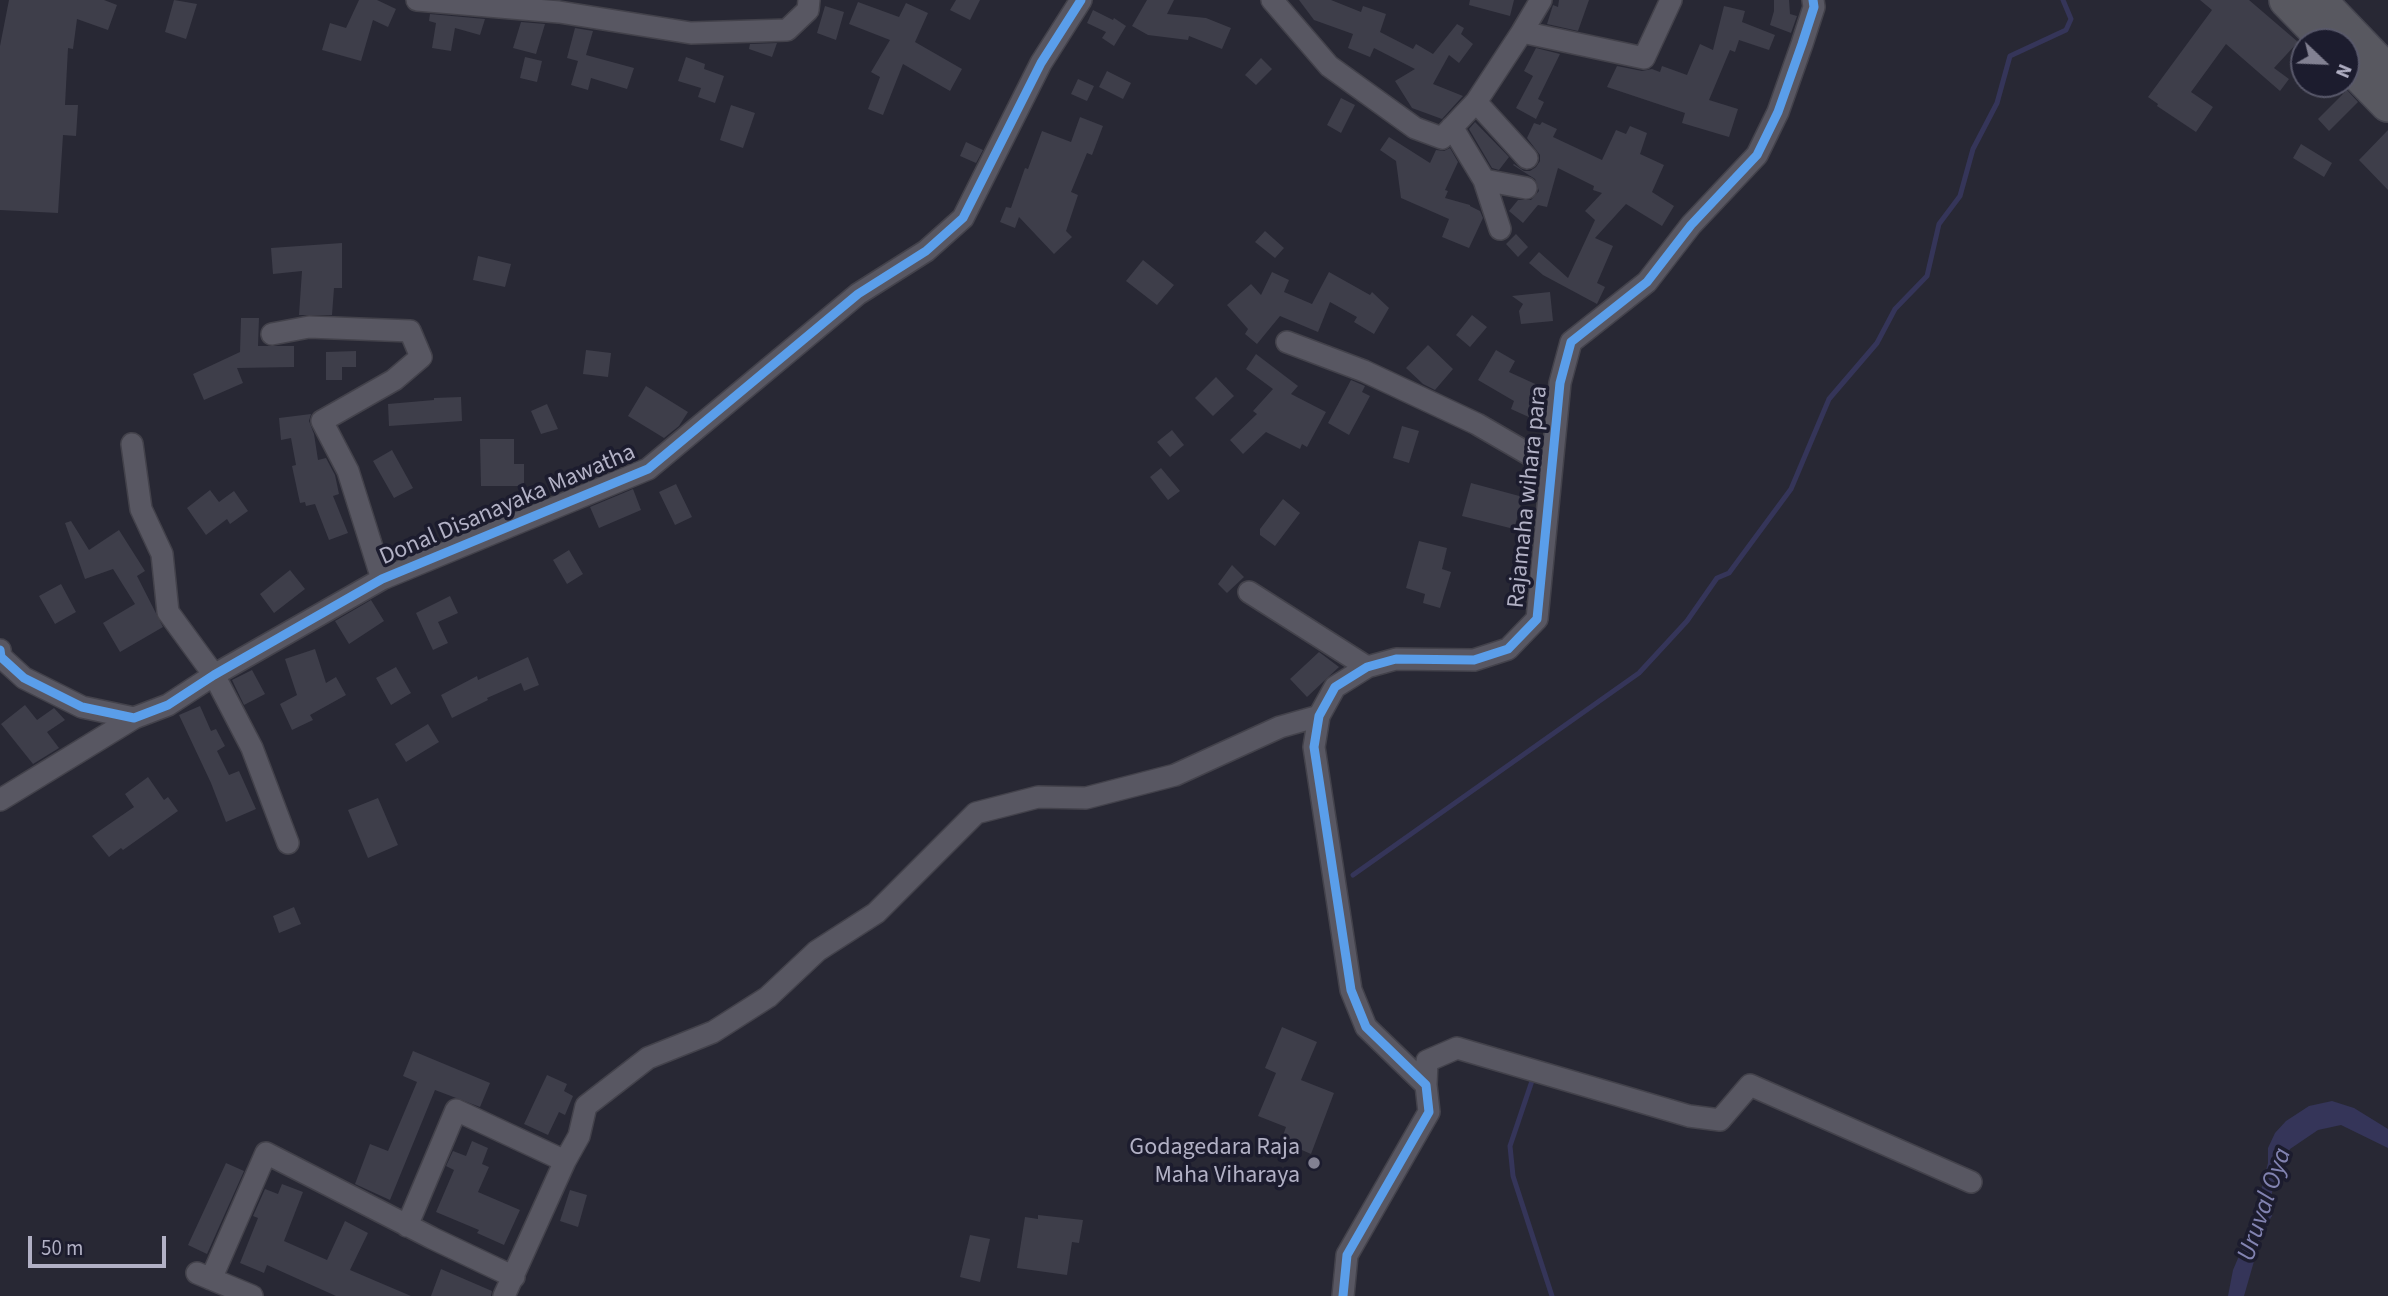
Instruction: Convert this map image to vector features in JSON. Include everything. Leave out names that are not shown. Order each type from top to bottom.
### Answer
[{"type":"highway","points":[[2287,0],[2314,28]]},
{"type":"highway","points":[[2318,0],[2388,73]]},
{"type":"highway","points":[[2360,75],[2388,104]]},
{"type":"street","points":[[417,0],[559,12],[691,33],[787,30],[808,10],[808,0]]},
{"type":"street","name":"Donal Disanayaka Mawatha","points":[[0,800],[134,718],[168,705],[382,579],[648,469],[858,294],[926,251],[963,218],[1041,63],[1081,0]]},
{"type":"street","points":[[1272,0],[1329,66],[1415,128],[1442,138],[1476,102],[1541,0]]},
{"type":"street","points":[[1522,32],[1644,58],[1671,0]]},
{"type":"street","name":"Rajamaha wihara para","points":[[1426,1085],[1366,1027],[1351,990],[1314,747],[1319,716],[1335,687],[1367,667],[1396,659],[1474,660],[1508,649],[1537,619],[1560,383],[1572,342],[1647,282],[1691,225],[1757,155],[1782,101],[1814,7],[1813,0]]},
{"type":"street","points":[[1476,102],[1527,158]]},
{"type":"street","points":[[1452,127],[1484,180],[1500,229]]},
{"type":"street","points":[[1484,180],[1526,188]]},
{"type":"street","points":[[272,334],[309,327],[410,331],[421,358],[394,380],[322,421],[348,471],[382,579]]},
{"type":"street","points":[[1287,342],[1377,377],[1477,424],[1551,467]]},
{"type":"street","points":[[132,444],[141,509],[162,554],[168,612],[214,676],[252,748],[288,843]]},
{"type":"street","points":[[1249,592],[1367,667]]},
{"type":"street","points":[[0,650],[1,657],[24,678],[82,707],[134,718]]},
{"type":"street","points":[[504,1296],[579,1136],[586,1106],[648,1058],[713,1032],[768,997],[817,951],[876,913],[976,813],[1038,797],[1086,798],[1175,775],[1280,727],[1319,716]]},
{"type":"street","points":[[1343,1296],[1347,1255],[1429,1112],[1427,1060],[1457,1048],[1689,1116],[1720,1119],[1750,1085],[1972,1182]]},
{"type":"street","points":[[407,1226],[456,1110],[565,1161]]},
{"type":"street","points":[[252,1296],[204,1276],[266,1153],[407,1226],[514,1277]]},
{"type":"water","name":"Uruval Oya","points":[[2332,1101],[2354,1108],[2388,1129],[2388,1148],[2341,1125],[2318,1130],[2290,1149],[2272,1192],[2272,1216],[2263,1230],[2244,1296],[2228,1296],[2233,1270],[2253,1223],[2268,1163],[2268,1148],[2275,1133],[2286,1121],[2309,1106]]},
{"type":"building","points":[[9,0],[104,0],[117,5],[108,30],[77,19],[73,49],[68,48],[65,105],[78,105],[76,136],[63,135],[58,213],[0,210],[0,46]]},
{"type":"building","points":[[174,0],[197,4],[186,39],[165,32]]},
{"type":"building","points":[[359,0],[377,0],[396,9],[388,27],[373,20],[361,61],[322,50],[330,23],[346,28]]},
{"type":"building","points":[[956,0],[980,0],[970,20],[950,10]]},
{"type":"building","points":[[1147,0],[1174,0],[1167,14],[1206,18],[1231,28],[1222,49],[1189,36],[1188,40],[1148,35],[1132,26]]},
{"type":"building","points":[[1299,0],[1331,0],[1361,12],[1363,6],[1386,14],[1380,32],[1413,49],[1416,44],[1433,54],[1457,24],[1464,28],[1461,34],[1473,44],[1459,63],[1449,55],[1433,84],[1463,96],[1442,119],[1412,108],[1395,81],[1415,69],[1374,48],[1370,57],[1348,48],[1353,34],[1314,20]]},
{"type":"building","points":[[1470,0],[1514,0],[1510,16],[1469,5]]},
{"type":"building","points":[[1559,0],[1589,0],[1578,31],[1547,24],[1553,5],[1558,7]]},
{"type":"building","points":[[1774,0],[1789,0],[1790,14],[1797,16],[1791,33],[1770,25]]},
{"type":"building","points":[[2200,0],[2249,0],[2290,35],[2290,51],[2274,68],[2289,79],[2280,91],[2226,44],[2191,92],[2213,107],[2196,132],[2148,97],[2212,10]]},
{"type":"building","points":[[858,2],[899,17],[906,3],[928,13],[915,42],[962,69],[950,91],[903,64],[883,115],[868,109],[880,77],[871,72],[890,40],[849,24]]},
{"type":"building","points":[[825,6],[844,12],[836,40],[817,33]]},
{"type":"building","points":[[1724,6],[1745,11],[1742,22],[1775,35],[1769,50],[1739,40],[1735,52],[1730,50],[1709,100],[1738,109],[1729,137],[1682,123],[1685,113],[1607,87],[1617,66],[1660,72],[1662,66],[1687,75],[1700,44],[1713,50]]},
{"type":"building","points":[[1093,10],[1126,26],[1114,46],[1102,38],[1106,32],[1087,23]]},
{"type":"building","points":[[430,14],[485,19],[480,35],[455,28],[451,51],[432,48],[436,23],[429,21]]},
{"type":"building","points":[[521,22],[545,24],[536,54],[513,48]]},
{"type":"building","points":[[575,28],[593,31],[586,55],[634,68],[627,89],[591,78],[588,90],[571,85],[578,61],[567,58]]},
{"type":"building","points":[[777,43],[772,57],[749,49],[750,44]]},
{"type":"building","points":[[1536,48],[1560,54],[1538,99],[1544,102],[1536,119],[1516,108],[1533,76],[1524,71]]},
{"type":"building","points":[[525,57],[542,61],[537,82],[520,78]]},
{"type":"building","points":[[686,57],[705,64],[704,69],[724,76],[715,103],[698,97],[701,88],[678,81]]},
{"type":"building","points":[[1261,58],[1272,69],[1256,85],[1245,75]]},
{"type":"building","points":[[1107,71],[1131,83],[1123,99],[1099,87]]},
{"type":"building","points":[[1078,79],[1094,86],[1087,101],[1071,94]]},
{"type":"building","points":[[1341,98],[1355,105],[1341,133],[1327,125]]},
{"type":"building","points":[[2339,98],[2354,98],[2358,102],[2329,131],[2318,119]]},
{"type":"building","points":[[731,105],[755,113],[743,148],[720,140]]},
{"type":"building","points":[[1080,117],[1103,126],[1092,155],[1087,153],[1071,192],[1078,195],[1066,231],[1072,237],[1054,254],[1019,217],[1015,228],[1000,222],[1006,207],[1011,208],[1042,131],[1071,142]]},
{"type":"building","points":[[1475,122],[1509,157],[1499,170],[1492,168],[1469,129]]},
{"type":"building","points":[[1542,122],[1557,129],[1553,137],[1602,160],[1616,130],[1626,134],[1630,126],[1647,133],[1640,154],[1664,165],[1652,192],[1674,206],[1662,226],[1626,204],[1595,238],[1613,246],[1597,283],[1605,287],[1597,304],[1543,275],[1529,263],[1539,252],[1568,278],[1595,220],[1585,211],[1602,193],[1593,190],[1594,186],[1558,168],[1547,207],[1538,205],[1523,223],[1509,211],[1518,200],[1531,200],[1539,191],[1535,179],[1513,165],[1524,171],[1536,167],[1540,155],[1527,138],[1534,123],[1540,125]]},
{"type":"building","points":[[2388,130],[2388,190],[2359,160]]},
{"type":"building","points":[[1389,137],[1430,163],[1436,150],[1444,151],[1450,148],[1458,162],[1445,190],[1448,191],[1445,198],[1470,205],[1480,211],[1483,218],[1469,248],[1442,237],[1449,219],[1401,198],[1396,161],[1380,150]]},
{"type":"building","points":[[966,142],[983,150],[976,163],[960,156]]},
{"type":"building","points":[[2301,144],[2332,163],[2324,177],[2293,158]]},
{"type":"building","points":[[1265,231],[1284,248],[1275,258],[1255,242]]},
{"type":"building","points":[[1516,234],[1528,247],[1518,257],[1506,244]]},
{"type":"building","points":[[342,243],[342,288],[334,288],[332,315],[299,315],[302,271],[273,274],[271,248]]},
{"type":"building","points":[[478,256],[511,264],[505,287],[473,280]]},
{"type":"building","points":[[1143,260],[1174,285],[1157,305],[1126,281]]},
{"type":"building","points":[[1272,272],[1289,280],[1284,292],[1312,304],[1329,272],[1370,295],[1372,292],[1389,308],[1374,334],[1354,322],[1357,317],[1330,302],[1318,332],[1280,316],[1257,344],[1245,334],[1248,329],[1227,305],[1251,284],[1261,295]]},
{"type":"building","points":[[1550,292],[1553,321],[1521,324],[1519,311],[1523,304],[1512,296]]},
{"type":"building","points":[[1472,315],[1487,327],[1470,347],[1456,335]]},
{"type":"building","points":[[241,318],[259,318],[258,346],[294,346],[294,367],[237,368],[243,383],[204,400],[193,374],[240,352]]},
{"type":"building","points":[[1428,345],[1453,369],[1435,390],[1423,384],[1406,368]]},
{"type":"building","points":[[586,350],[611,353],[608,377],[583,374]]},
{"type":"building","points":[[1496,350],[1515,361],[1509,372],[1544,388],[1531,418],[1511,409],[1514,401],[1478,380]]},
{"type":"building","points":[[356,351],[356,367],[342,367],[342,380],[326,380],[326,352]]},
{"type":"building","points":[[1256,354],[1298,386],[1291,394],[1326,412],[1307,447],[1302,444],[1300,449],[1266,432],[1243,454],[1230,440],[1257,414],[1253,411],[1273,389],[1246,369]]},
{"type":"building","points":[[1216,377],[1234,396],[1213,416],[1195,398]]},
{"type":"building","points":[[1351,380],[1365,386],[1362,392],[1370,396],[1349,435],[1328,423]]},
{"type":"building","points":[[646,386],[688,412],[679,426],[664,438],[628,416]]},
{"type":"building","points":[[461,397],[462,421],[389,426],[388,404]]},
{"type":"building","points":[[547,404],[558,429],[541,434],[531,411]]},
{"type":"building","points":[[311,414],[309,421],[318,460],[326,458],[335,475],[339,494],[333,496],[348,533],[329,540],[315,504],[306,506],[305,502],[300,503],[292,466],[296,465],[291,438],[281,440],[279,418]]},
{"type":"building","points":[[1402,426],[1419,431],[1409,463],[1393,458]]},
{"type":"building","points":[[1172,430],[1184,445],[1170,457],[1157,442]]},
{"type":"building","points":[[480,439],[514,439],[514,464],[524,464],[524,486],[481,486]]},
{"type":"building","points":[[392,450],[413,488],[394,498],[373,461]]},
{"type":"building","points":[[1161,468],[1180,491],[1168,500],[1150,477]]},
{"type":"building","points":[[1471,483],[1523,497],[1514,529],[1462,516]]},
{"type":"building","points":[[676,484],[692,517],[675,525],[659,492]]},
{"type":"building","points":[[633,489],[641,510],[599,528],[590,507]]},
{"type":"building","points":[[210,490],[219,502],[234,491],[248,511],[230,524],[227,519],[206,535],[187,508]]},
{"type":"building","points":[[1283,499],[1300,513],[1275,546],[1260,535],[1260,529]]},
{"type":"building","points":[[71,521],[89,550],[119,530],[145,571],[137,576],[163,627],[120,652],[103,623],[135,604],[113,569],[85,579],[65,523]]},
{"type":"building","points":[[1419,541],[1447,548],[1442,569],[1451,572],[1440,608],[1423,603],[1425,594],[1406,588]]},
{"type":"building","points":[[569,550],[583,574],[567,584],[553,560]]},
{"type":"building","points":[[1232,565],[1244,577],[1227,593],[1218,584]]},
{"type":"building","points":[[290,570],[305,589],[274,613],[260,594]]},
{"type":"building","points":[[61,584],[76,612],[55,624],[39,596]]},
{"type":"building","points":[[450,596],[458,613],[438,622],[448,643],[433,650],[416,613]]},
{"type":"building","points":[[371,600],[384,621],[349,644],[335,621]]},
{"type":"building","points":[[315,649],[326,683],[336,677],[346,695],[310,715],[313,720],[292,730],[280,704],[297,695],[285,659]]},
{"type":"building","points":[[1319,652],[1339,667],[1307,697],[1290,679]]},
{"type":"building","points":[[528,657],[539,685],[524,691],[521,683],[452,718],[441,695],[477,676],[478,680]]},
{"type":"building","points":[[396,667],[411,693],[391,705],[376,678]]},
{"type":"building","points":[[252,670],[265,694],[244,705],[232,680]]},
{"type":"building","points":[[25,705],[37,720],[54,708],[65,720],[47,732],[59,748],[33,764],[1,724]]},
{"type":"building","points":[[200,706],[211,731],[216,729],[225,746],[217,751],[229,775],[239,771],[256,809],[226,822],[179,715]]},
{"type":"building","points":[[428,724],[439,742],[406,762],[395,744]]},
{"type":"building","points":[[148,777],[164,800],[168,797],[178,811],[109,857],[92,836],[134,807],[125,794]]},
{"type":"building","points":[[378,798],[398,845],[368,858],[348,810]]},
{"type":"building","points":[[294,907],[301,924],[279,933],[273,916]]},
{"type":"building","points":[[1282,1027],[1317,1042],[1301,1080],[1334,1093],[1311,1154],[1281,1141],[1286,1127],[1258,1116],[1276,1073],[1265,1068]]},
{"type":"building","points":[[413,1051],[490,1083],[480,1107],[435,1090],[390,1200],[355,1184],[370,1144],[388,1151],[417,1082],[403,1076]]},
{"type":"building","points":[[547,1075],[567,1084],[564,1091],[573,1096],[565,1115],[559,1112],[548,1135],[524,1124]]},
{"type":"building","points":[[472,1141],[488,1148],[482,1164],[489,1167],[478,1192],[520,1210],[504,1245],[477,1233],[479,1230],[436,1212],[454,1170],[446,1166],[453,1151],[466,1156]]},
{"type":"building","points":[[226,1163],[244,1171],[207,1254],[188,1245]]},
{"type":"building","points":[[282,1184],[303,1192],[284,1241],[327,1260],[345,1221],[368,1233],[350,1270],[411,1296],[336,1296],[267,1265],[264,1273],[240,1263],[258,1218],[253,1216],[265,1189],[278,1194]]},
{"type":"building","points":[[570,1190],[587,1195],[578,1227],[560,1221]]},
{"type":"building","points":[[1038,1215],[1083,1220],[1079,1243],[1072,1242],[1067,1275],[1017,1268],[1025,1217],[1038,1219]]},
{"type":"building","points":[[970,1235],[990,1239],[980,1282],[960,1277]]},
{"type":"building","points":[[441,1269],[492,1291],[491,1296],[431,1296]]},
{"type":"waterway","points":[[1353,875],[1639,673],[1687,621],[1717,578],[1729,573],[1791,489],[1829,399],[1877,343],[1895,309],[1927,276],[1939,224],[1960,196],[1973,149],[1997,103],[2010,56],[2066,30],[2071,19],[2063,0]]},
{"type":"waterway","points":[[1534,1075],[1510,1146],[1513,1176],[1552,1296]]},
{"type":"cycle path","points":[[0,650],[1,657],[24,678],[82,707],[134,718],[168,705],[214,675],[382,579],[648,469],[858,294],[926,251],[963,218],[1041,63],[1081,0]]},
{"type":"cycle path","points":[[1343,1296],[1347,1255],[1429,1112],[1426,1085],[1366,1027],[1351,990],[1314,747],[1319,716],[1335,687],[1367,667],[1396,659],[1474,660],[1508,649],[1537,619],[1560,383],[1571,342],[1647,282],[1691,225],[1757,155],[1778,112],[1814,7],[1813,0]]},
{"type":"place","name":"Godagedara Raja Maha Viharaya","points":[[1314,1163]]}]
